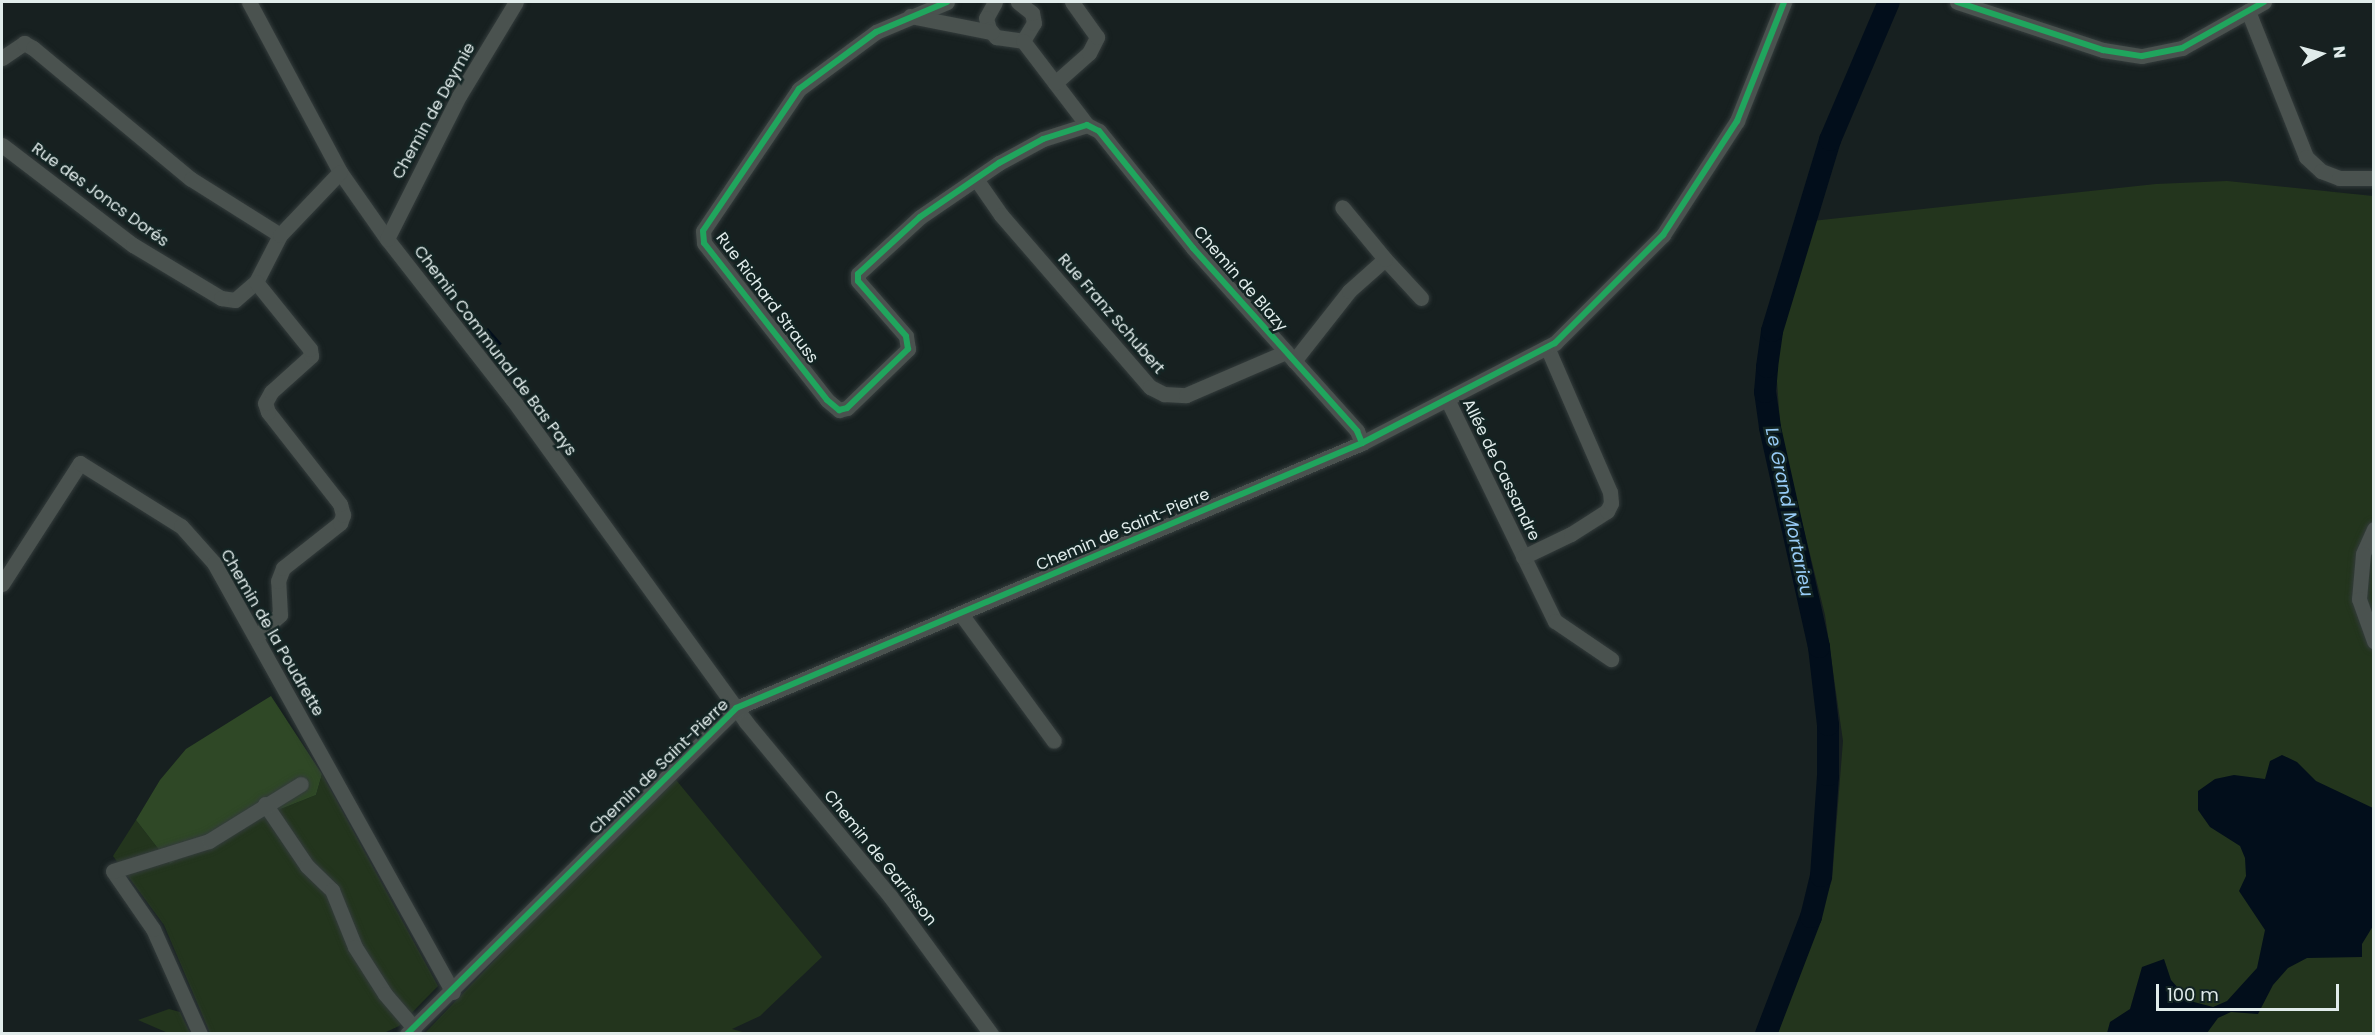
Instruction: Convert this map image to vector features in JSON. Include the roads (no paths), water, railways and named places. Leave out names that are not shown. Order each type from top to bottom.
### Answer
[{"type":"street","name":"Chemin Communal de Bas Pays","points":[[249,2],[340,172],[387,239],[513,400],[736,708]]},
{"type":"street","name":"Chemin de Deymie","points":[[387,239],[459,96],[516,2]]},
{"type":"street","name":"Rue Richard Strauss","points":[[947,2],[876,32],[799,89],[703,231],[704,243],[827,400],[839,410],[847,408],[908,349],[906,336],[858,281],[858,274],[920,217],[976,179]]},
{"type":"street","points":[[991,32],[986,18],[995,2]]},
{"type":"street","points":[[910,16],[991,32],[1007,40],[1023,41],[1034,23],[1024,2]]},
{"type":"street","points":[[1055,83],[1089,53],[1097,37],[1072,2]]},
{"type":"street","name":"Chemin de Saint-Pierre","points":[[410,1031],[453,992],[736,708],[1362,443],[1547,347],[1663,235],[1737,121],[1784,2]]},
{"type":"street","points":[[1957,2],[2103,50],[2142,56],[2182,48],[2264,2]]},
{"type":"street","points":[[2248,11],[2306,157],[2321,171],[2338,178],[2373,178]]},
{"type":"street","name":"Chemin de Blazy","points":[[1023,41],[1055,83],[1193,248],[1357,430],[1362,443]]},
{"type":"street","points":[[2,58],[24,43],[33,48],[191,179],[280,235]]},
{"type":"street","points":[[976,179],[1043,139],[1093,128]]},
{"type":"street","name":"Rue des Joncs Dorés","points":[[2,144],[133,245],[221,298],[235,300],[256,282],[280,235],[340,172]]},
{"type":"street","name":"Rue Franz Schubert","points":[[976,179],[1001,215],[1150,387],[1164,394],[1186,395],[1290,356]]},
{"type":"street","points":[[1342,207],[1421,298]]},
{"type":"street","points":[[1290,356],[1349,291],[1385,259]]},
{"type":"street","points":[[256,282],[310,349],[311,356],[271,392],[265,403],[268,412],[340,504],[343,514],[340,523],[284,568],[278,581],[280,615],[256,637]]},
{"type":"street","name":"Allée de Cassandre","points":[[1523,557],[1571,534],[1607,511],[1611,503],[1610,492],[1547,347]]},
{"type":"street","name":"Allée de Cassandre","points":[[1447,399],[1556,621],[1611,659]]},
{"type":"street","name":"Chemin de la Poudrette","points":[[2,584],[80,463],[181,526],[214,563],[453,992]]},
{"type":"street","points":[[2373,528],[2363,554],[2359,599],[2373,641]]},
{"type":"street","points":[[961,614],[1054,741]]},
{"type":"street","name":"Chemin de Garrisson","points":[[736,708],[890,896],[991,1034]]},
{"type":"street","points":[[200,1034],[153,929],[113,871],[209,841],[265,804],[302,784]]},
{"type":"street","points":[[265,804],[307,866],[332,890],[355,947],[410,1031]]},
{"type":"water","points":[[488,328],[502,344],[493,351],[480,335]]},
{"type":"water","points":[[2282,755],[2297,762],[2316,781],[2373,808],[2373,926],[2362,944],[2362,957],[2307,958],[2288,968],[2273,985],[2258,1014],[2231,1012],[2218,1018],[2207,1033],[2107,1033],[2110,1022],[2130,1009],[2142,967],[2164,959],[2171,980],[2179,989],[2194,1002],[2213,1007],[2227,1001],[2257,968],[2265,930],[2239,891],[2246,876],[2245,858],[2240,846],[2210,827],[2198,810],[2198,791],[2215,779],[2234,775],[2265,779],[2270,761]]},
{"type":"waterway","name":"Le Grand Mortarieu","points":[[1766,1034],[1811,917],[1821,876],[1828,775],[1828,725],[1819,647],[1770,427],[1765,392],[1767,367],[1772,331],[1830,140],[1889,2]]}]
